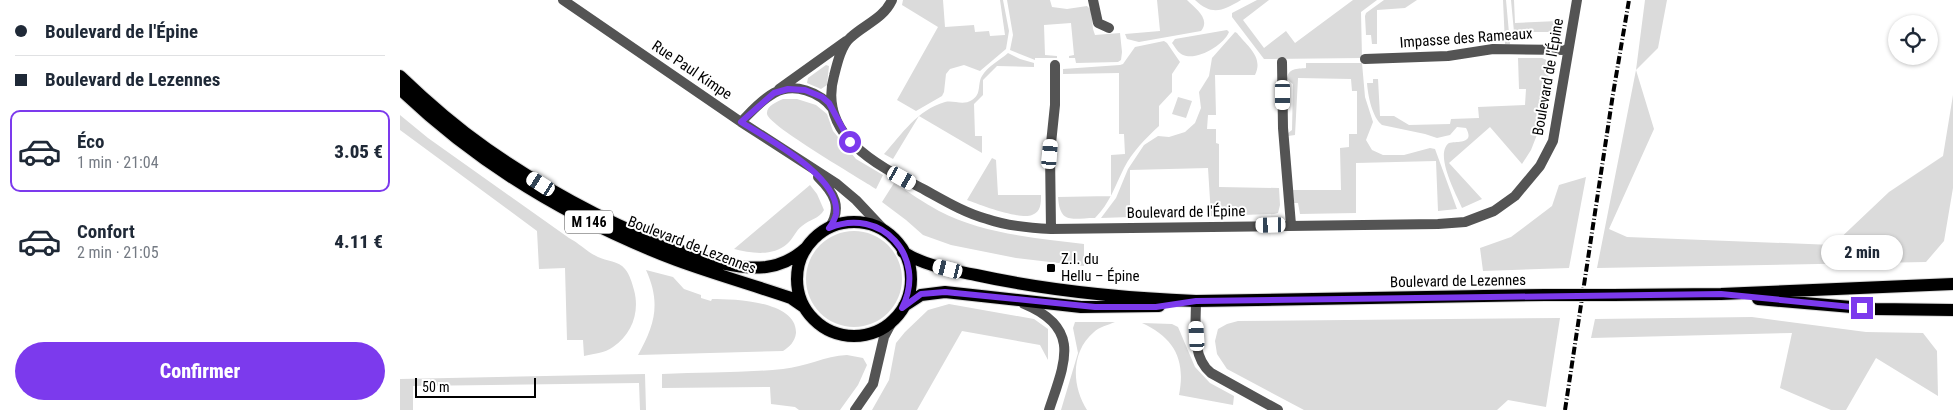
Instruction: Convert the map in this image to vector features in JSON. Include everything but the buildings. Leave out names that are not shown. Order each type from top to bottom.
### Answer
[{"type":"main road","name":"Boulevard de Lezennes","points":[[400,76],[462,130],[514,167],[575,204],[636,233],[699,257],[739,266],[769,266],[792,259],[806,248]]},
{"type":"main road","name":"Boulevard de Lezennes","points":[[400,89],[481,157],[523,185],[577,215],[666,256],[791,298],[804,307]]},
{"type":"main road","points":[[859,222],[876,227],[887,233],[903,252],[910,270],[908,296],[898,313],[884,326],[872,332],[860,335],[846,335],[822,326],[812,318],[799,296],[797,277],[800,259],[806,248],[818,235],[829,228],[846,223],[859,222]]},
{"type":"main road","name":"Boulevard de Lezennes","points":[[903,252],[920,262],[996,280],[1094,295],[1196,301],[1721,294],[1953,284]]},
{"type":"main road","name":"Boulevard de Lezennes","points":[[898,313],[915,298],[931,292],[960,293],[1103,308],[1156,307],[1196,301]]},
{"type":"main road","name":"Boulevard de Lezennes","points":[[1721,294],[1848,307],[1953,310]]},
{"type":"street","name":"Rue Paul Kimpe","points":[[563,0],[848,193],[887,233]]},
{"type":"street","name":"Boulevard de l'Épine","points":[[741,122],[774,93],[882,15],[892,0]]},
{"type":"street","points":[[1093,0],[1098,23],[1109,28]]},
{"type":"street","name":"Boulevard de l'Épine","points":[[774,93],[788,89],[805,90],[822,97],[833,109],[846,136],[858,150],[915,185],[967,212],[989,220],[1015,226],[1051,229],[1454,223],[1476,219],[1504,204],[1519,192],[1533,176],[1546,156],[1553,141],[1577,0]]},
{"type":"street","name":"Boulevard de l'Épine","points":[[833,109],[832,92],[834,76],[839,58],[849,38]]},
{"type":"street","name":"Impasse des Rameaux","points":[[1365,59],[1448,56],[1493,49],[1568,50]]},
{"type":"street","points":[[1282,62],[1283,128],[1291,225]]},
{"type":"street","points":[[1051,229],[1050,154],[1055,104],[1055,65]]},
{"type":"street","name":"Rue Paul Kimpe","points":[[805,164],[826,185],[834,199],[835,219],[829,228]]},
{"type":"street","points":[[1014,299],[1045,313],[1060,329],[1063,341],[1063,364],[1049,410]]},
{"type":"street","points":[[1196,301],[1197,347],[1200,361],[1203,365],[1211,373],[1278,410]]},
{"type":"street","points":[[855,410],[873,384],[884,337],[898,313]]},
{"type":"shaded area","points":[[903,0],[943,0],[945,27],[974,25],[975,32],[989,31],[990,36],[1005,35],[1000,0],[1003,0],[1009,31],[1006,49],[980,71],[964,65],[950,69],[946,74],[942,96],[916,111],[897,100],[938,27],[902,5]]},
{"type":"shaded area","points":[[1007,0],[1050,0],[1052,7],[1067,9],[1087,6],[1091,10],[1095,35],[1120,33],[1121,60],[1118,62],[1076,63],[1075,58],[1069,58],[1069,56],[1074,55],[1071,23],[1044,25],[1045,55],[1057,56],[1057,58],[1035,58],[1035,60],[1010,50],[1013,35]]},
{"type":"shaded area","points":[[1157,0],[1187,0],[1201,14],[1204,27],[1201,31],[1139,42],[1127,39],[1125,34],[1160,31]]},
{"type":"shaded area","points":[[1195,0],[1241,0],[1229,7],[1212,10]]},
{"type":"shaded area","points":[[1257,0],[1269,0],[1243,20],[1264,48],[1286,31],[1295,43],[1353,0],[1377,0],[1361,12],[1362,58],[1264,59],[1232,17],[1232,13]]},
{"type":"shaded area","points":[[1384,0],[1417,0],[1405,8],[1377,10],[1377,44],[1372,44],[1371,35],[1366,35],[1365,16],[1366,13]]},
{"type":"shaded area","points":[[1503,0],[1506,0],[1510,44],[1505,44]]},
{"type":"shaded area","points":[[1511,0],[1514,0],[1515,23],[1558,21],[1557,32],[1514,32]]},
{"type":"shaded area","points":[[1645,0],[1667,0],[1658,48],[1636,70]]},
{"type":"shaded area","points":[[1227,30],[1229,32],[1226,37],[1216,47],[1195,56],[1181,54],[1172,43],[1175,39]]},
{"type":"shaded area","points":[[1235,32],[1256,57],[1257,69],[1255,75],[1215,75],[1216,115],[1208,115],[1207,129],[1216,129],[1216,143],[1219,144],[1219,187],[1279,188],[1280,205],[1278,213],[1211,216],[1208,168],[1130,170],[1130,217],[1101,218],[1116,198],[1128,169],[1144,145],[1158,136],[1169,137],[1185,132],[1195,123],[1201,108],[1199,92],[1209,76],[1212,58]]},
{"type":"shaded area","points":[[1164,41],[1180,62],[1172,74],[1172,92],[1159,106],[1159,126],[1131,156],[1111,196],[1111,155],[1125,154],[1124,134],[1119,134],[1119,73],[1063,74],[1063,69],[1120,65],[1123,64],[1135,47]]},
{"type":"shaded area","points":[[1008,53],[1034,63],[1034,67],[997,66],[983,80],[983,95],[974,104],[975,136],[982,136],[982,153],[919,116],[945,102],[965,103],[975,98],[984,73]]},
{"type":"shaded area","points":[[1518,58],[1542,58],[1549,61],[1542,122],[1531,150],[1522,164],[1490,127],[1449,163],[1482,199],[1462,208],[1451,184],[1444,156],[1445,148],[1449,143],[1461,142],[1467,139],[1468,133],[1466,128],[1457,127],[1450,135],[1437,138],[1382,125],[1373,112],[1367,83],[1373,83],[1373,79],[1378,79],[1380,116],[1394,116],[1409,125],[1450,124],[1451,119],[1479,118],[1478,107],[1525,105],[1526,89],[1519,89]]},
{"type":"shaded area","points":[[1306,63],[1362,63],[1365,97],[1373,122],[1366,140],[1372,150],[1383,155],[1404,155],[1430,148],[1435,149],[1457,209],[1438,211],[1436,161],[1356,163],[1356,213],[1300,214],[1298,203],[1294,203],[1293,190],[1341,190],[1340,148],[1349,147],[1349,134],[1357,134],[1357,91],[1352,91],[1351,79],[1298,78],[1295,135],[1288,136],[1288,133],[1292,130],[1293,84],[1287,79],[1291,71],[1306,68]]},
{"type":"shaded area","points":[[826,65],[829,66],[827,85],[821,89],[807,83],[808,78]]},
{"type":"shaded area","points":[[1636,70],[1654,129],[1609,229],[1627,237],[1833,245],[1889,192],[1943,156],[1953,95],[1953,188],[1944,241],[1926,262],[1597,268]]},
{"type":"shaded area","points":[[1178,97],[1192,101],[1186,118],[1172,114]]},
{"type":"shaded area","points":[[783,99],[797,99],[816,105],[827,114],[833,131],[856,159],[883,175],[876,189],[798,140],[772,120],[767,114],[768,109]]},
{"type":"shaded area","points":[[400,115],[428,138],[590,253],[616,263],[625,269],[632,282],[636,306],[630,329],[620,342],[606,351],[584,356],[583,340],[567,340],[565,268],[539,269],[537,231],[400,130]]},
{"type":"shaded area","points":[[919,116],[893,159],[884,154],[904,131]]},
{"type":"shaded area","points":[[992,158],[996,160],[998,195],[1041,195],[1040,207],[1035,214],[1026,216],[1010,214],[967,200]]},
{"type":"shaded area","points":[[1586,177],[1569,268],[1483,271],[1480,248],[1511,237],[1552,206],[1559,185]]},
{"type":"shaded area","points":[[894,183],[939,211],[973,225],[1010,234],[1084,244],[1084,266],[1016,258],[951,245],[923,235],[882,202]]},
{"type":"shaded area","points":[[810,185],[817,194],[824,210],[820,215],[800,228],[787,244],[775,251],[761,253],[734,249]]},
{"type":"shaded area","points":[[1111,196],[1095,218],[1080,219],[1069,218],[1061,212],[1058,197]]},
{"type":"shaded area","points":[[854,231],[872,235],[888,245],[898,261],[902,279],[898,297],[888,313],[872,323],[854,327],[836,323],[820,313],[810,297],[806,279],[810,261],[820,245],[836,235]]},
{"type":"shaded area","points":[[646,270],[673,277],[684,289],[711,301],[712,299],[749,301],[776,308],[787,314],[794,322],[796,333],[794,339],[783,351],[638,355],[649,334],[654,314],[655,303],[651,282]]},
{"type":"shaded area","points":[[949,304],[1034,319],[1048,329],[1048,360],[1040,345],[962,331],[917,410],[872,410],[889,380],[896,343],[928,310]]},
{"type":"shaded area","points":[[1752,317],[1866,332],[1923,333],[1937,351],[1938,396],[1876,358],[1846,410],[1831,410],[1780,388],[1792,333],[1591,338],[1595,319]]},
{"type":"shaded area","points":[[1560,318],[1546,407],[1508,400],[1497,410],[1304,410],[1227,369],[1217,354],[1215,341],[1218,329],[1238,321]]},
{"type":"shaded area","points":[[1075,322],[1115,322],[1101,327],[1094,332],[1086,340],[1077,359],[1076,380],[1078,391],[1087,410],[1061,410],[1078,353],[1073,328]]},
{"type":"shaded area","points":[[1142,323],[1172,324],[1178,327],[1195,367],[1210,383],[1234,396],[1233,405],[1179,395],[1181,371],[1175,351],[1162,336]]},
{"type":"shaded area","points":[[847,355],[863,358],[867,365],[858,385],[840,410],[799,410],[795,407],[771,404],[770,387],[662,388],[662,374],[783,369]]},
{"type":"shaded area","points":[[645,374],[646,410],[640,410],[639,383],[413,386],[413,410],[400,410],[400,379]]},
{"type":"railway","points":[[1565,410],[1629,0]]},
{"type":"place","name":"Z.I. du Hellu – Épine","points":[[1051,268]]},
{"type":"route","points":[[850,142],[829,103],[822,97],[805,90],[788,89],[774,93],[741,122],[805,164],[826,185],[831,192],[836,208],[835,219],[829,228],[846,223],[859,222],[871,225],[887,233],[900,246],[910,270],[908,296],[902,308],[921,294],[931,292],[960,293],[1081,307],[1141,308],[1196,301],[1721,294],[1862,308]]}]
